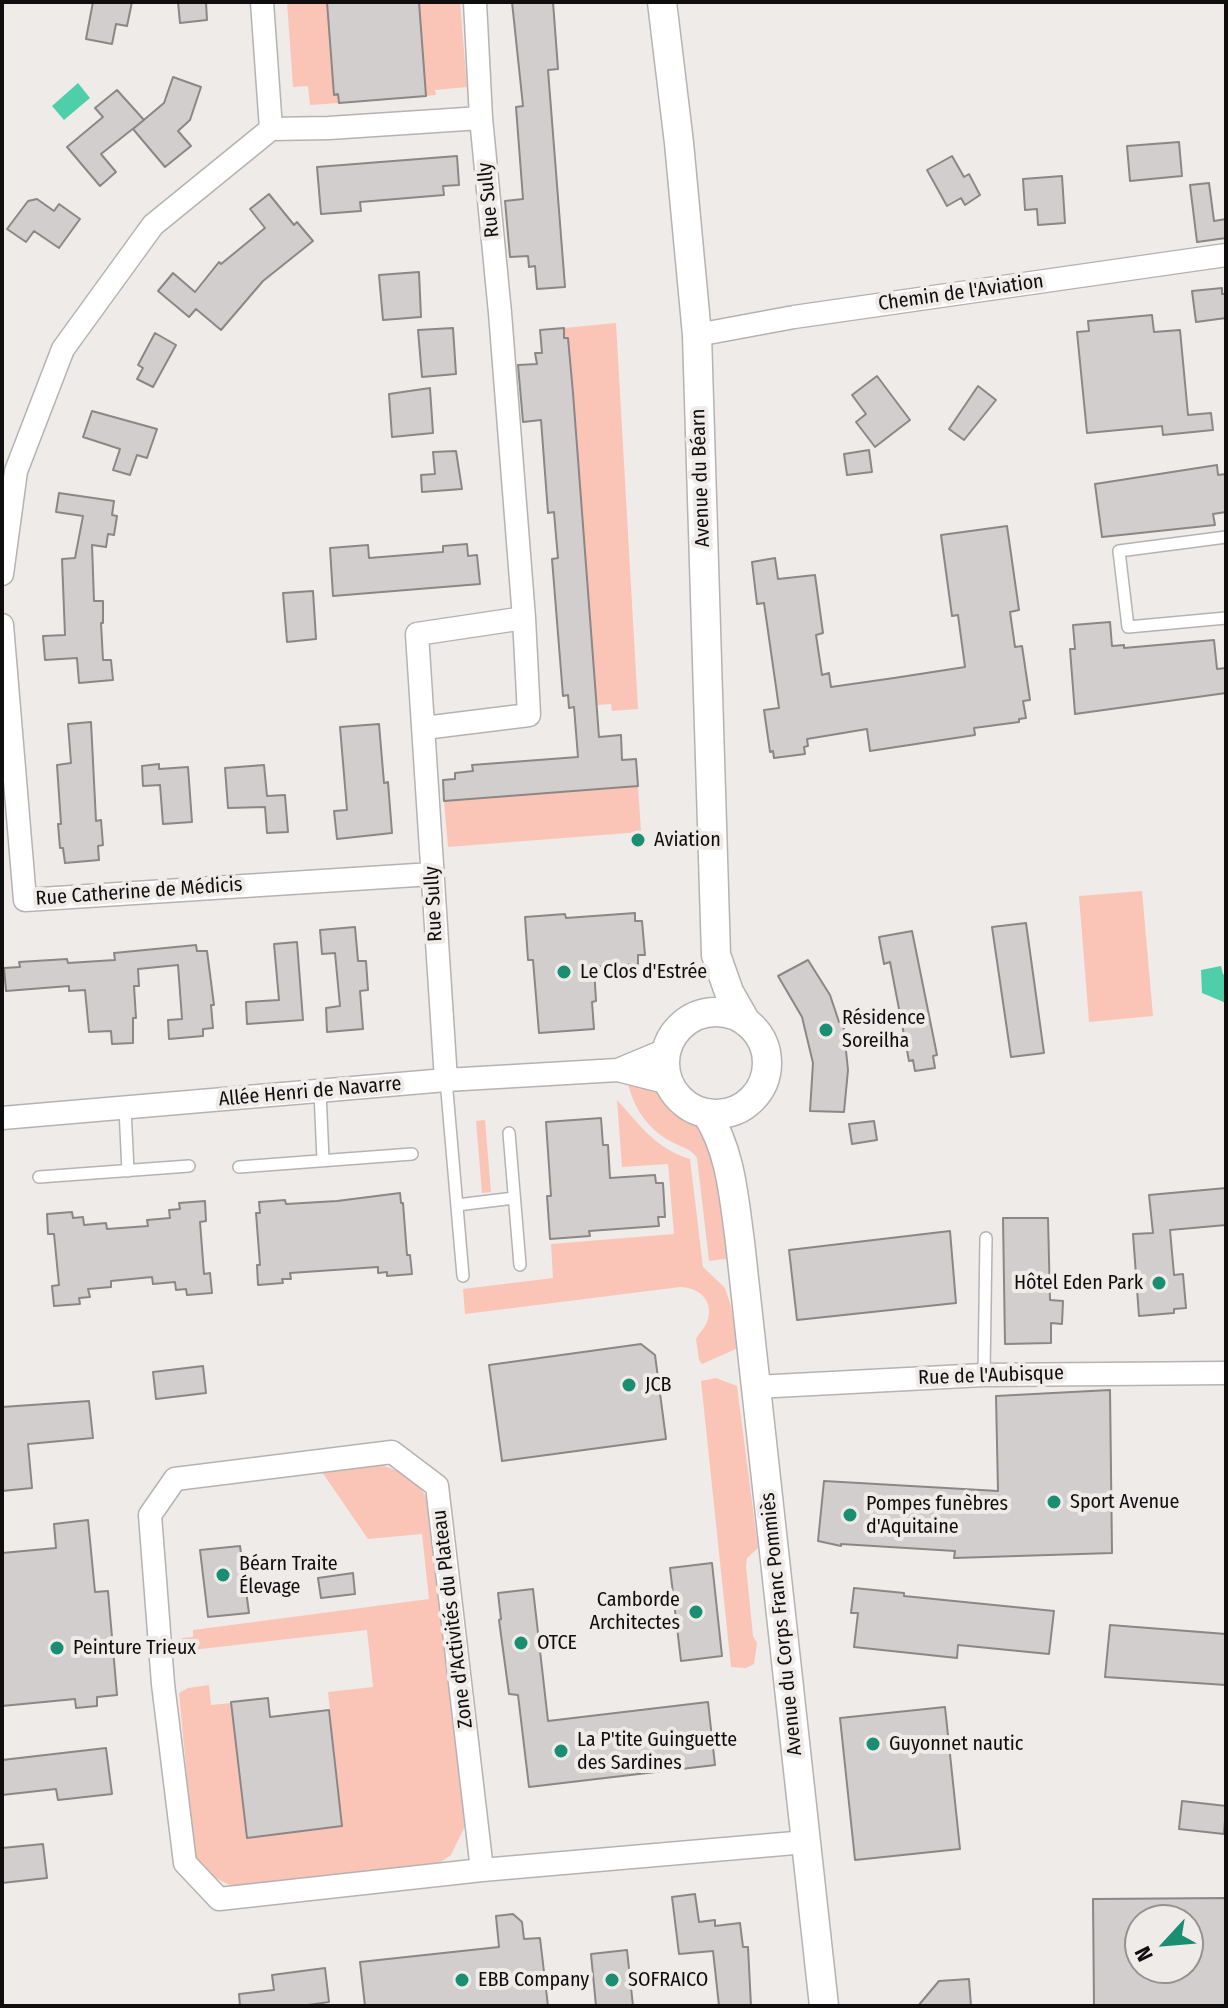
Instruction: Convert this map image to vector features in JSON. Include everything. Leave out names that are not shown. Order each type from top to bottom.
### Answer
[{"type":"street","points":[[262,2],[271,129]]},
{"type":"street","name":"Rue Sully","points":[[424,728],[529,715],[500,313],[481,118],[475,2]]},
{"type":"street","name":"Avenue du Béarn","points":[[662,2],[697,335],[716,955],[706,991],[691,1019]]},
{"type":"street","points":[[2,574],[16,471],[63,349],[153,225],[271,129],[481,118]]},
{"type":"street","name":"Chemin de l'Aviation","points":[[697,335],[794,317],[1226,255]]},
{"type":"street","name":"Rue Sully","points":[[446,1080],[417,634],[524,618]]},
{"type":"street","name":"Rue Catherine de Médicis","points":[[2,625],[25,900],[432,874]]},
{"type":"street","name":"Avenue du Béarn","points":[[716,955],[729,992],[746,1022]]},
{"type":"street","points":[[732,1185],[740,1132],[767,1067],[765,1050],[758,1034],[746,1022],[731,1014],[714,1011],[691,1019],[672,1035],[666,1050],[665,1067],[669,1083],[684,1102],[706,1113],[720,1114],[739,1109],[753,1098]]},
{"type":"street","name":"Allée Henri de Navarre","points":[[618,1070],[666,1050]]},
{"type":"street","name":"Allée Henri de Navarre","points":[[2,1118],[446,1080],[618,1070],[669,1083]]},
{"type":"street","points":[[706,1113],[718,1131],[732,1185]]},
{"type":"street","name":"Avenue du Corps Franc Pommiès","points":[[732,1185],[824,2006]]},
{"type":"street","name":"Rue de l'Aubisque","points":[[756,1387],[984,1375],[1226,1373]]},
{"type":"street","name":"Zone d'Activités du Plateau","points":[[482,1870],[437,1486],[392,1452],[175,1479],[150,1515],[163,1684],[185,1863],[219,1899],[482,1870],[806,1842]]},
{"type":"lane","points":[[1226,537],[1119,551],[1128,627],[1226,618]]},
{"type":"lane","points":[[446,1080],[463,1276]]},
{"type":"lane","points":[[320,1091],[323,1160]]},
{"type":"lane","points":[[125,1108],[128,1171]]},
{"type":"lane","points":[[509,1133],[520,1265]]},
{"type":"lane","points":[[239,1167],[412,1154]]},
{"type":"lane","points":[[39,1177],[189,1166]]},
{"type":"lane","points":[[457,1205],[514,1198]]},
{"type":"lane","points":[[984,1375],[986,1238]]},
{"type":"shaded area","points":[[287,2],[327,2],[334,94],[338,94],[339,103],[310,105],[308,86],[293,87]]},
{"type":"shaded area","points":[[419,2],[460,2],[467,87],[435,90],[436,95],[426,96]]},
{"type":"shaded area","points":[[78,83],[90,98],[64,120],[52,106]]},
{"type":"shaded area","points":[[616,323],[638,709],[612,711],[611,704],[597,705],[568,339],[565,338],[564,328]]},
{"type":"shaded area","points":[[638,786],[641,832],[448,847],[444,801]]},
{"type":"shaded area","points":[[1142,891],[1153,1016],[1089,1022],[1079,896]]},
{"type":"shaded area","points":[[1221,966],[1226,977],[1226,1003],[1202,993],[1201,970]]},
{"type":"shaded area","points":[[628,1083],[662,1087],[680,1107],[705,1125],[734,1258],[709,1261],[697,1158],[648,1124],[638,1109]]},
{"type":"shaded area","points":[[617,1100],[658,1143],[690,1159],[703,1267],[725,1288],[737,1345],[736,1349],[702,1364],[696,1339],[707,1322],[709,1308],[704,1297],[687,1288],[465,1314],[463,1289],[553,1278],[551,1244],[674,1234],[668,1164],[622,1167]]},
{"type":"shaded area","points":[[485,1120],[491,1192],[482,1193],[476,1121]]},
{"type":"shaded area","points":[[716,1378],[737,1386],[758,1548],[747,1558],[746,1566],[753,1636],[757,1643],[754,1664],[746,1668],[731,1667],[701,1381]]},
{"type":"shaded area","points":[[375,1464],[406,1476],[428,1500],[466,1824],[451,1855],[435,1866],[239,1888],[212,1875],[194,1852],[179,1693],[188,1688],[209,1685],[211,1705],[231,1703],[247,1837],[342,1826],[328,1692],[373,1687],[367,1630],[183,1651],[182,1638],[193,1637],[193,1630],[429,1599],[422,1534],[368,1539],[322,1472]]},
{"type":"building","points":[[93,2],[132,2],[127,26],[116,24],[112,44],[86,39]]},
{"type":"building","points":[[178,2],[206,2],[207,20],[180,23]]},
{"type":"building","points":[[327,2],[419,2],[426,96],[339,103],[338,94],[334,95]]},
{"type":"building","points":[[512,2],[553,2],[558,69],[548,70],[565,287],[537,289],[535,266],[529,267],[528,256],[510,257],[505,201],[523,199],[516,107],[523,106]]},
{"type":"building","points":[[173,77],[201,87],[190,120],[178,131],[191,146],[165,167],[133,129],[164,103]]},
{"type":"building","points":[[117,90],[144,120],[101,154],[116,172],[100,186],[67,147],[103,117],[95,108]]},
{"type":"building","points":[[1179,142],[1182,176],[1130,181],[1127,146]]},
{"type":"building","points":[[457,156],[459,185],[443,186],[444,195],[360,202],[361,211],[321,214],[317,167]]},
{"type":"building","points":[[952,156],[964,177],[969,174],[980,195],[965,205],[961,198],[947,206],[927,170]]},
{"type":"building","points":[[1062,176],[1065,223],[1038,225],[1037,209],[1025,210],[1023,179]]},
{"type":"building","points":[[1209,183],[1214,221],[1226,219],[1226,238],[1197,242],[1190,185]]},
{"type":"building","points":[[269,194],[294,225],[297,222],[313,241],[263,281],[221,330],[196,309],[189,317],[158,291],[173,273],[195,292],[219,262],[221,264],[265,228],[250,209]]},
{"type":"building","points":[[37,199],[54,211],[59,204],[80,219],[59,248],[34,231],[26,242],[7,229],[28,201]]},
{"type":"building","points":[[419,272],[421,317],[383,320],[379,275]]},
{"type":"building","points":[[1222,288],[1222,294],[1226,294],[1226,318],[1196,322],[1192,291]]},
{"type":"building","points":[[1152,315],[1154,332],[1180,330],[1188,415],[1211,413],[1213,430],[1163,435],[1162,426],[1087,433],[1077,332],[1089,331],[1088,321]]},
{"type":"building","points":[[453,328],[456,374],[422,377],[418,330]]},
{"type":"building","points":[[564,328],[564,338],[568,338],[573,393],[599,737],[621,735],[622,760],[636,759],[638,786],[444,801],[443,780],[455,779],[455,773],[473,771],[472,765],[578,757],[574,707],[569,708],[568,695],[563,696],[552,559],[558,558],[554,512],[548,513],[541,420],[523,422],[518,365],[537,364],[535,353],[542,353],[540,330]]},
{"type":"building","points":[[155,333],[176,345],[153,387],[137,379],[143,368],[138,365]]},
{"type":"building","points":[[877,376],[910,420],[875,447],[856,422],[866,414],[852,395]]},
{"type":"building","points":[[978,386],[996,400],[964,440],[949,429]]},
{"type":"building","points":[[430,388],[433,433],[392,437],[389,394]]},
{"type":"building","points":[[92,411],[157,429],[147,458],[137,455],[130,475],[113,470],[120,449],[83,437]]},
{"type":"building","points":[[869,450],[872,472],[847,475],[844,454]]},
{"type":"building","points":[[456,451],[462,489],[422,492],[421,475],[435,474],[433,452]]},
{"type":"building","points":[[1217,465],[1218,475],[1226,474],[1226,512],[1213,514],[1215,525],[1102,537],[1095,484]]},
{"type":"building","points":[[59,493],[114,501],[112,515],[117,516],[114,535],[108,534],[106,547],[92,545],[94,601],[103,601],[103,660],[111,660],[113,680],[79,683],[77,658],[45,660],[43,636],[65,635],[62,559],[75,558],[83,516],[56,512]]},
{"type":"building","points":[[1007,526],[1019,610],[1010,612],[1015,647],[1022,646],[1030,700],[1023,701],[1026,718],[1019,719],[1019,722],[974,728],[975,735],[870,751],[867,729],[807,739],[805,754],[774,758],[773,751],[770,752],[764,710],[779,708],[764,603],[757,604],[752,562],[775,558],[778,579],[815,575],[823,633],[816,635],[822,675],[829,673],[831,687],[965,667],[958,615],[952,616],[941,535]]},
{"type":"building","points":[[467,544],[468,556],[477,555],[480,584],[333,596],[330,548],[368,545],[369,558],[443,552],[443,546]]},
{"type":"building","points":[[313,591],[316,639],[287,642],[283,593]]},
{"type":"building","points":[[1110,622],[1112,646],[1124,645],[1124,648],[1214,640],[1217,669],[1226,668],[1226,693],[1075,714],[1070,649],[1075,649],[1073,625]]},
{"type":"building","points":[[91,722],[96,821],[101,820],[103,845],[98,846],[99,860],[65,863],[58,824],[61,824],[57,765],[71,763],[68,724]]},
{"type":"building","points":[[379,724],[392,833],[337,839],[334,811],[347,810],[340,727]]},
{"type":"building","points":[[159,764],[159,769],[188,767],[192,822],[163,824],[160,785],[143,786],[142,766]]},
{"type":"building","points":[[264,765],[267,796],[285,795],[288,832],[267,833],[265,807],[228,808],[225,768]]},
{"type":"building","name":"Le Clos d'Estrée","points":[[635,913],[635,921],[642,921],[645,955],[638,955],[638,964],[594,967],[594,1029],[539,1033],[533,960],[528,960],[525,917],[565,914],[566,918]]},
{"type":"building","points":[[1026,923],[1044,1053],[1011,1057],[992,927]]},
{"type":"building","points":[[355,927],[358,961],[366,961],[368,990],[360,991],[363,1029],[327,1032],[326,1008],[340,1006],[335,953],[322,954],[320,930]]},
{"type":"building","points":[[912,931],[937,1055],[933,1056],[935,1068],[915,1071],[913,1060],[909,1061],[890,962],[884,964],[879,937]]},
{"type":"building","points":[[297,942],[303,1020],[247,1024],[246,1002],[279,1000],[274,944]]},
{"type":"building","points":[[196,945],[197,951],[207,951],[214,1005],[211,1005],[213,1028],[203,1029],[203,1036],[169,1039],[168,1020],[182,1019],[178,965],[138,969],[139,986],[134,986],[136,1018],[133,1018],[133,1043],[112,1044],[111,1031],[89,1032],[85,990],[69,991],[69,986],[6,991],[4,968],[20,967],[19,962],[115,960],[114,953]]},
{"type":"building","name":"Résidence Soreilha","points":[[808,960],[830,995],[839,1022],[843,1021],[848,1070],[844,1112],[810,1111],[813,1063],[802,1017],[778,976]]},
{"type":"building","points":[[601,1118],[603,1145],[608,1145],[610,1178],[655,1175],[656,1183],[663,1183],[665,1217],[658,1217],[659,1226],[589,1231],[590,1236],[550,1239],[547,1196],[551,1196],[546,1122]]},
{"type":"building","points":[[874,1121],[877,1140],[852,1144],[849,1124]]},
{"type":"building","points":[[1226,1188],[1226,1225],[1170,1230],[1174,1275],[1183,1274],[1186,1308],[1174,1309],[1174,1313],[1139,1316],[1133,1234],[1153,1233],[1149,1195]]},
{"type":"building","points":[[400,1193],[412,1274],[387,1276],[387,1272],[378,1273],[378,1267],[290,1273],[291,1279],[282,1279],[283,1283],[258,1285],[257,1265],[260,1265],[256,1213],[260,1213],[259,1202],[337,1201]]},
{"type":"building","points":[[205,1201],[206,1221],[200,1222],[204,1274],[210,1273],[212,1293],[187,1295],[186,1289],[176,1290],[175,1282],[153,1284],[152,1277],[111,1281],[111,1287],[88,1289],[90,1297],[79,1298],[80,1304],[54,1306],[52,1286],[59,1285],[54,1234],[48,1234],[47,1214],[72,1212],[73,1218],[83,1217],[84,1225],[106,1223],[107,1229],[148,1226],[147,1220],[170,1218],[169,1210],[180,1209],[179,1203]]},
{"type":"building","points":[[1003,1218],[1048,1218],[1050,1300],[1063,1301],[1062,1324],[1051,1323],[1051,1343],[1005,1344]]},
{"type":"building","points":[[950,1231],[956,1303],[797,1320],[789,1250]]},
{"type":"building","points":[[641,1344],[655,1355],[666,1439],[502,1461],[489,1365]]},
{"type":"building","points":[[203,1366],[206,1393],[156,1399],[153,1372]]},
{"type":"building","name":"Sport Avenue","points":[[1110,1390],[1112,1553],[954,1558],[955,1551],[841,1546],[818,1541],[824,1481],[998,1491],[996,1396]]},
{"type":"building","points":[[89,1401],[93,1438],[28,1444],[32,1488],[2,1491],[2,1407]]},
{"type":"building","name":"Peinture Trieux","points":[[88,1520],[95,1592],[108,1591],[117,1695],[97,1697],[97,1706],[76,1708],[75,1699],[2,1706],[2,1553],[56,1548],[54,1524]]},
{"type":"building","name":"Béarn Traite Élevage","points":[[240,1546],[249,1613],[208,1617],[200,1550]]},
{"type":"building","name":"Camborde Architectes","points":[[712,1563],[722,1656],[681,1661],[670,1568]]},
{"type":"building","points":[[353,1573],[355,1594],[321,1598],[318,1578]]},
{"type":"building","points":[[854,1588],[1054,1611],[1049,1654],[958,1645],[957,1658],[854,1647],[858,1613],[851,1613]]},
{"type":"building","points":[[533,1589],[548,1721],[708,1702],[715,1765],[529,1787],[518,1695],[509,1694],[498,1593]]},
{"type":"building","points":[[1110,1625],[1226,1634],[1226,1685],[1105,1677]]},
{"type":"building","points":[[268,1698],[270,1717],[329,1710],[342,1826],[247,1838],[231,1702]]},
{"type":"building","points":[[945,1707],[960,1849],[855,1860],[840,1718]]},
{"type":"building","points":[[106,1748],[112,1794],[58,1800],[56,1789],[2,1795],[2,1760]]},
{"type":"building","points":[[1182,1801],[1226,1806],[1224,1834],[1179,1829]]},
{"type":"building","points":[[43,1844],[47,1878],[2,1883],[2,1848]]},
{"type":"building","points":[[695,1894],[699,1922],[715,1920],[715,1926],[740,1923],[743,1947],[748,1947],[751,2006],[719,2006],[713,1951],[679,1954],[672,1897]]},
{"type":"building","points":[[1226,1898],[1226,2006],[1094,2006],[1093,1899]]},
{"type":"building","points":[[513,1914],[522,1922],[524,1939],[540,1938],[548,2006],[365,2006],[360,1962],[499,1947],[496,1916]]},
{"type":"building","name":"SOFRAICO","points":[[627,1950],[633,2006],[596,2006],[591,1954]]},
{"type":"building","points":[[325,1968],[329,2002],[301,2006],[240,2006],[239,1994],[274,1990],[272,1975]]},
{"type":"building","points":[[969,1979],[971,2006],[918,2006],[939,1981]]},
{"type":"place","name":"Aviation","points":[[638,840]]},
{"type":"place","name":"Le Clos d'Estrée","points":[[564,972]]},
{"type":"place","name":"Résidence Soreilha","points":[[826,1030]]},
{"type":"place","name":"Hôtel Eden Park","points":[[1159,1283]]},
{"type":"place","name":"JCB","points":[[629,1385]]},
{"type":"place","name":"Sport Avenue","points":[[1054,1502]]},
{"type":"place","name":"Pompes funèbres d'Aquitaine","points":[[850,1515]]},
{"type":"place","name":"Béarn Traite Élevage","points":[[223,1575]]},
{"type":"place","name":"Camborde Architectes","points":[[696,1612]]},
{"type":"place","name":"OTCE","points":[[521,1643]]},
{"type":"place","name":"Peinture Trieux","points":[[57,1648]]},
{"type":"place","name":"Guyonnet nautic","points":[[873,1744]]},
{"type":"place","name":"La P'tite Guinguette des Sardines","points":[[561,1751]]},
{"type":"place","name":"EBB Company","points":[[462,1980]]},
{"type":"place","name":"SOFRAICO","points":[[612,1980]]}]
